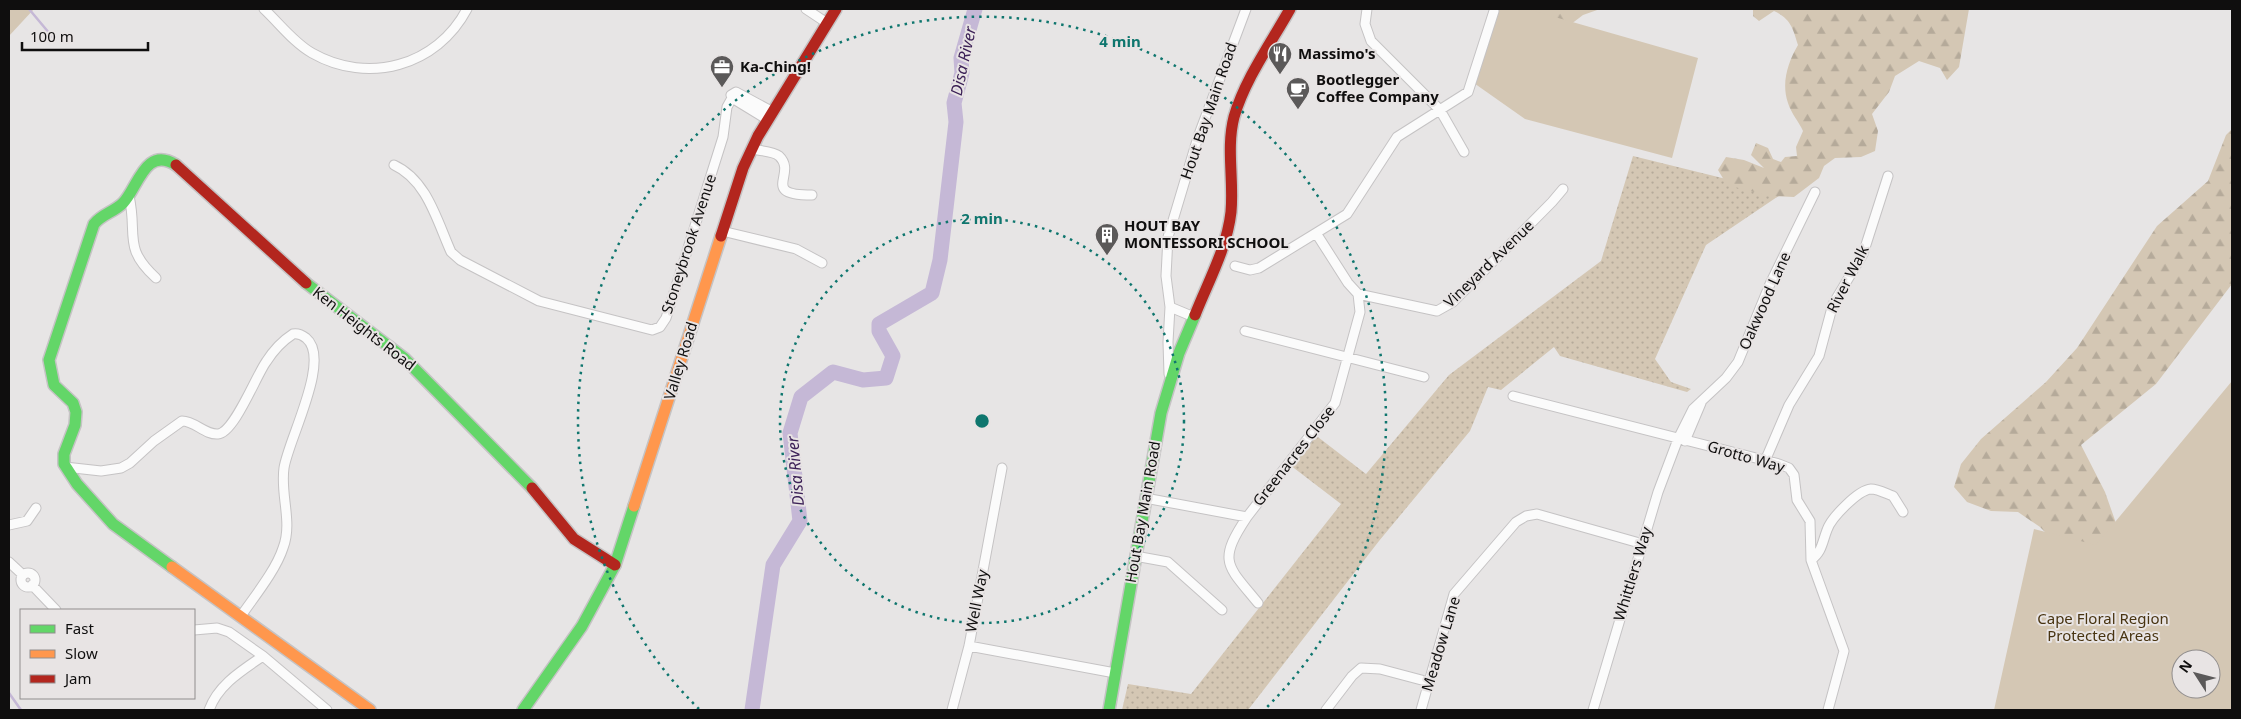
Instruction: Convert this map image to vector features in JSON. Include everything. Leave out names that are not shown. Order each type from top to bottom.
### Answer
[{"type":"street","points":[[264,9],[311,53],[338,65],[367,70],[391,68],[429,52],[452,30],[467,9]]},
{"type":"street","name":"Valley Road","points":[[523,710],[582,626],[615,566],[740,177],[752,149],[770,116],[836,9]]},
{"type":"street","name":"Hout Bay Main Road","points":[[1170,380],[1168,356],[1170,307],[1166,265],[1170,230],[1198,137],[1246,9]]},
{"type":"street","name":"Hout Bay Main Road","points":[[1108,710],[1159,421],[1170,380],[1227,237],[1231,210],[1231,133],[1235,112],[1243,93],[1290,9]]},
{"type":"street","points":[[1366,9],[1365,24],[1372,40],[1440,110],[1464,152]]},
{"type":"street","points":[[807,10],[827,23]]},
{"type":"street","points":[[1235,266],[1250,270],[1259,268],[1351,211],[1397,137],[1469,90],[1494,11]]},
{"type":"street","name":"Stoneybrook Avenue","points":[[394,165],[407,171],[418,183],[451,252],[460,260],[539,301],[652,330],[660,327],[666,318],[723,137],[727,107],[732,98],[770,116]]},
{"type":"street","points":[[752,149],[780,157],[784,170],[784,186],[788,192],[799,196],[812,195]]},
{"type":"street","name":"Ken Heights Road","points":[[129,196],[139,174],[148,166],[164,160],[180,168],[311,288],[404,358],[528,484],[567,531],[592,552],[615,566]]},
{"type":"street","name":"River Walk","points":[[1765,461],[1789,405],[1819,356],[1833,304],[1863,254],[1888,176]]},
{"type":"street","name":"Vineyard Avenue","points":[[1358,294],[1428,310],[1441,310],[1453,302],[1522,234],[1563,188]]},
{"type":"street","name":"Oakwood Lane","points":[[1682,440],[1691,412],[1726,378],[1740,357],[1770,284],[1815,192]]},
{"type":"street","points":[[129,196],[135,253],[141,264],[156,278]]},
{"type":"street","points":[[129,196],[121,204],[106,211],[94,224],[49,360],[54,385],[73,403],[76,412],[75,425],[64,454],[65,467],[108,520],[370,710]]},
{"type":"street","points":[[722,231],[796,249],[822,263]]},
{"type":"street","points":[[1316,233],[1348,283],[1358,294]]},
{"type":"street","name":"Greenacres Close","points":[[1145,498],[1247,517],[1335,403],[1360,312],[1358,294]]},
{"type":"street","points":[[1170,307],[1194,317]]},
{"type":"street","points":[[1245,331],[1424,377]]},
{"type":"street","points":[[65,467],[101,471],[121,468],[165,432],[184,421],[212,433],[222,432],[230,426],[258,375],[276,349],[292,334],[298,334],[307,339],[315,351],[314,374],[283,471],[287,517],[284,546],[276,563],[240,616]]},
{"type":"street","name":"Grotto Way","points":[[1514,396],[1785,466],[1793,472],[1797,500],[1810,521],[1810,560],[1844,651],[1828,710]]},
{"type":"street","name":"Whittlers Way","points":[[1593,710],[1658,492],[1682,440]]},
{"type":"street","name":"Well Way","points":[[1002,468],[968,646],[1115,673]]},
{"type":"street","points":[[1810,560],[1821,550],[1827,528],[1860,492],[1872,489],[1893,496],[1903,512]]},
{"type":"street","points":[[9,525],[27,521],[36,508]]},
{"type":"street","name":"Meadow Lane","points":[[1421,710],[1454,594],[1521,518],[1536,514],[1643,544]]},
{"type":"street","points":[[1247,517],[1232,542],[1228,562],[1232,573],[1258,603]]},
{"type":"street","points":[[1135,556],[1168,562],[1222,610]]},
{"type":"street","points":[[9,562],[23,574],[21,580],[23,585],[32,585],[55,609]]},
{"type":"street","points":[[195,630],[223,629],[263,656],[327,710]]},
{"type":"street","points":[[952,710],[968,646]]},
{"type":"street","points":[[209,710],[218,694],[230,680],[263,656]]},
{"type":"street","points":[[1326,710],[1352,676],[1361,668],[1374,668],[1429,682]]},
{"type":"green space","points":[[9,9],[34,9],[9,36]]},
{"type":"green space","points":[[1494,9],[1527,9],[1698,58],[1672,158],[1525,119],[1471,81]]},
{"type":"green space","points":[[1496,9],[1600,9],[1583,15],[1562,31]]},
{"type":"green space","points":[[1753,9],[1969,9],[1959,67],[1947,80],[1940,68],[1919,61],[1895,76],[1889,92],[1872,114],[1878,131],[1875,151],[1861,157],[1835,158],[1824,166],[1819,178],[1794,197],[1770,196],[1727,185],[1718,170],[1726,157],[1744,160],[1764,168],[1751,155],[1756,143],[1768,148],[1773,159],[1781,162],[1785,157],[1797,156],[1796,147],[1803,131],[1789,107],[1785,88],[1785,80],[1791,58],[1798,45],[1793,29],[1784,17],[1774,11],[1759,21],[1753,16]]},
{"type":"green space","points":[[2232,129],[2232,284],[2156,384],[2081,445],[2105,492],[2117,526],[2078,565],[2040,527],[2018,512],[1991,511],[1967,502],[1954,487],[1961,464],[1981,439],[2046,382],[2077,348],[2157,226],[2208,181],[2226,135]]},
{"type":"green space","points":[[1633,156],[1783,193],[1706,245],[1655,359],[1671,382],[1691,389],[1687,392],[1560,356],[1554,347],[1501,390],[1488,387],[1470,431],[1379,541],[1248,710],[1122,710],[1128,684],[1191,694],[1341,504],[1290,465],[1314,434],[1366,474],[1449,375],[1601,261]]},
{"type":"green space","name":"Cape Floral Region Protected Areas","points":[[2232,381],[2232,710],[1994,710],[2034,529],[2096,545]]},
{"type":"waterway","points":[[29,9],[55,40]]},
{"type":"waterway","name":"Disa River","points":[[752,710],[773,565],[800,521],[790,433],[801,397],[833,372],[863,380],[886,378],[893,356],[879,331],[879,324],[932,293],[940,260],[956,122],[954,103],[962,73],[961,58],[975,9]]},
{"type":"waterway","points":[[9,693],[21,710]]},
{"type":"traffic: fast","points":[[172,567],[113,524],[77,484],[64,464],[64,454],[75,425],[76,412],[73,403],[54,385],[49,360],[94,224],[123,203],[150,164],[157,160],[165,160],[176,165]]},
{"type":"traffic: fast","points":[[306,283],[404,358],[532,488]]},
{"type":"traffic: fast","points":[[1109,710],[1161,413],[1179,353],[1195,315]]},
{"type":"traffic: fast","points":[[523,710],[582,626],[615,565],[634,506]]},
{"type":"traffic: slow","points":[[634,506],[721,236]]},
{"type":"traffic: slow","points":[[172,567],[370,710]]},
{"type":"traffic: jam","points":[[721,236],[743,168],[758,136],[836,9]]},
{"type":"traffic: jam","points":[[1195,315],[1226,239],[1229,225],[1232,200],[1230,152],[1234,117],[1252,75],[1290,9]]},
{"type":"traffic: jam","points":[[176,165],[306,283]]},
{"type":"traffic: jam","points":[[532,488],[574,539],[615,565]]},
{"type":"place","name":"Massimo's","points":[[1280,75]]},
{"type":"place","name":"Ka-Ching!","points":[[722,88]]},
{"type":"place","name":"Bootlegger Coffee Company","points":[[1298,110]]},
{"type":"place","name":"HOUT BAY MONTESSORI SCHOOL","points":[[1107,256]]}]
